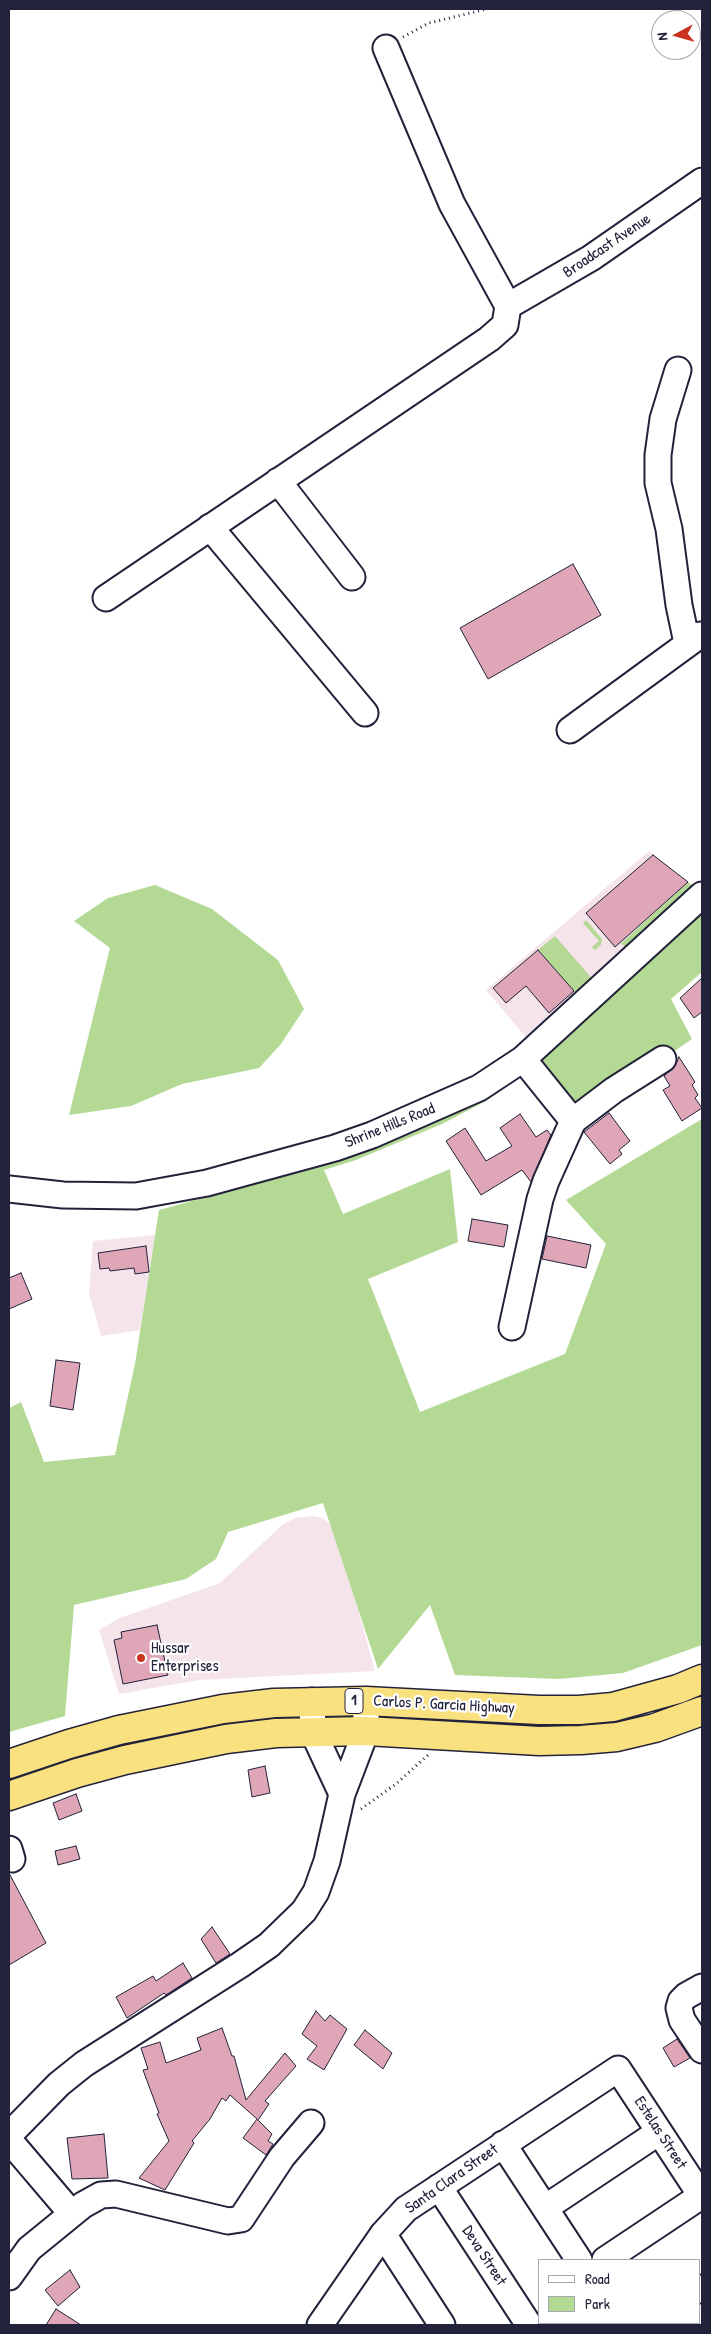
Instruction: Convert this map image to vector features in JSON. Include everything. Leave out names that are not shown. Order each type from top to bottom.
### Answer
[{"type":"highway","name":"Carlos P. Garcia Highway","points":[[9,1764],[69,1744],[176,1717],[223,1709],[312,1701],[366,1701],[539,1710],[580,1710],[622,1705],[678,1689],[702,1679]]},
{"type":"highway","name":"Carlos P. Garcia Highway","points":[[9,1796],[77,1773],[180,1747],[251,1736],[366,1731],[539,1741],[617,1738],[663,1725],[702,1711]]},
{"type":"street","points":[[106,598],[489,339],[505,325],[508,306],[452,204],[386,48]]},
{"type":"street","name":"Broadcast Avenue","points":[[508,306],[591,258],[702,181]]},
{"type":"street","points":[[570,730],[695,639],[658,483],[658,455],[663,418],[678,370]]},
{"type":"street","points":[[278,481],[352,577]]},
{"type":"street","points":[[210,527],[365,713]]},
{"type":"street","name":"Shrine Hills Road","points":[[9,1189],[63,1195],[136,1196],[215,1181],[335,1148],[372,1135],[479,1088],[523,1059],[599,984],[702,895]]},
{"type":"street","points":[[523,1059],[573,1121]]},
{"type":"street","points":[[512,1327],[540,1199],[573,1121],[614,1090],[663,1059]]},
{"type":"street","points":[[312,1701],[313,1732],[342,1794]]},
{"type":"street","points":[[9,2135],[59,2084],[84,2064],[240,1965],[289,1927],[304,1911],[316,1892],[336,1826],[342,1794],[366,1731],[366,1701]]},
{"type":"street","points":[[702,1987],[686,1996],[679,2008],[682,2020],[702,2050]]},
{"type":"street","name":"Estelas Street","points":[[618,2069],[702,2197]]},
{"type":"street","name":"Santa Clara Street","points":[[320,2325],[383,2234],[406,2209],[618,2069]]},
{"type":"street","points":[[9,2277],[29,2249],[72,2214],[101,2195],[116,2194],[236,2221],[245,2214],[270,2174],[312,2123]]},
{"type":"street","points":[[545,2208],[659,2132]]},
{"type":"street","points":[[9,2140],[72,2214]]},
{"type":"street","points":[[503,2144],[578,2259]]},
{"type":"street","name":"Deva Street","points":[[439,2187],[529,2325]]},
{"type":"street","points":[[607,2259],[702,2197]]},
{"type":"street","points":[[383,2234],[442,2325]]},
{"type":"path","points":[[386,48],[429,23],[487,9]]},
{"type":"path","points":[[336,1826],[419,1766],[429,1755],[434,1734]]},
{"type":"shaded area","points":[[649,851],[695,888],[530,1042],[486,990]]},
{"type":"shaded area","points":[[155,1235],[140,1330],[101,1336],[89,1293],[93,1241]]},
{"type":"shaded area","points":[[311,1516],[323,1518],[336,1530],[375,1671],[199,1680],[119,1694],[99,1630],[120,1618],[220,1583],[282,1525],[295,1518]]},
{"type":"green space","points":[[688,882],[695,888],[628,950],[621,943]]},
{"type":"green space","points":[[155,885],[212,909],[278,960],[304,1009],[281,1044],[259,1068],[182,1084],[131,1106],[69,1115],[110,948],[74,921],[108,898]]},
{"type":"green space","points":[[702,909],[702,972],[671,999],[692,1039],[573,1121],[531,1069],[486,1101],[442,1124],[356,1160],[324,1170],[343,1214],[450,1169],[458,1242],[368,1279],[420,1412],[565,1354],[606,1244],[566,1200],[702,1119],[702,1645],[623,1673],[559,1679],[455,1675],[430,1605],[378,1669],[323,1503],[228,1532],[216,1559],[186,1579],[74,1605],[65,1716],[9,1732],[9,1408],[21,1402],[44,1462],[115,1455],[135,1364],[159,1210],[340,1160],[439,1121],[494,1091]]},
{"type":"green space","points":[[586,920],[602,939],[601,945],[595,950],[592,947],[599,941],[583,923]]},
{"type":"green space","points":[[555,936],[595,982],[579,997],[538,950]]},
{"type":"building","points":[[573,564],[601,615],[488,679],[460,628]]},
{"type":"building","points":[[653,855],[688,882],[615,947],[586,913]]},
{"type":"building","points":[[538,950],[574,991],[549,1013],[526,986],[506,1003],[493,988]]},
{"type":"building","points":[[702,978],[702,1012],[694,1018],[680,998]]},
{"type":"building","points":[[679,1057],[695,1082],[692,1085],[698,1095],[695,1098],[702,1108],[682,1121],[663,1090],[670,1086],[664,1076],[675,1066]]},
{"type":"building","points":[[609,1113],[630,1141],[619,1150],[622,1154],[610,1164],[584,1132]]},
{"type":"building","points":[[520,1114],[536,1137],[547,1130],[551,1135],[531,1182],[522,1170],[481,1195],[446,1141],[465,1128],[486,1161],[512,1146],[500,1128]]},
{"type":"building","points":[[472,1219],[508,1225],[504,1247],[468,1241]]},
{"type":"building","points":[[547,1236],[591,1245],[586,1268],[542,1259]]},
{"type":"building","points":[[146,1246],[149,1272],[135,1274],[134,1268],[110,1271],[109,1268],[100,1269],[98,1253]]},
{"type":"building","points":[[21,1273],[32,1299],[9,1309],[9,1278]]},
{"type":"building","points":[[56,1360],[80,1363],[73,1410],[50,1406]]},
{"type":"building","name":"Hussar Enterprises","points":[[157,1625],[168,1675],[123,1684],[114,1640],[122,1638],[121,1632]]},
{"type":"building","points":[[265,1766],[270,1793],[252,1797],[248,1770]]},
{"type":"building","points":[[76,1794],[82,1811],[59,1820],[53,1803]]},
{"type":"building","points":[[76,1846],[80,1859],[58,1865],[55,1851]]},
{"type":"building","points":[[9,1873],[46,1943],[9,1965]]},
{"type":"building","points":[[212,1927],[230,1954],[216,1963],[201,1939]]},
{"type":"building","points":[[183,1963],[192,1978],[166,1995],[164,1993],[127,2018],[116,1997],[153,1976],[156,1981]]},
{"type":"building","points":[[316,2011],[325,2021],[330,2015],[347,2029],[324,2070],[307,2059],[317,2046],[302,2034]]},
{"type":"building","points":[[222,2028],[232,2056],[234,2056],[246,2100],[285,2053],[296,2066],[265,2101],[269,2104],[258,2120],[272,2134],[268,2141],[273,2144],[266,2155],[243,2138],[257,2119],[230,2095],[226,2101],[222,2098],[210,2119],[192,2141],[194,2143],[165,2190],[139,2178],[169,2141],[157,2114],[159,2113],[143,2070],[148,2069],[141,2048],[160,2042],[166,2063],[201,2050],[197,2038]]},
{"type":"building","points":[[365,2030],[392,2053],[383,2069],[354,2045]]},
{"type":"building","points":[[677,2039],[690,2058],[674,2067],[663,2048]]},
{"type":"building","points":[[104,2134],[108,2178],[72,2179],[67,2138]]},
{"type":"building","points":[[70,2270],[80,2287],[58,2306],[45,2290]]},
{"type":"building","points":[[56,2309],[81,2325],[46,2325]]},
{"type":"place","name":"Hussar Enterprises","points":[[141,1658]]}]
